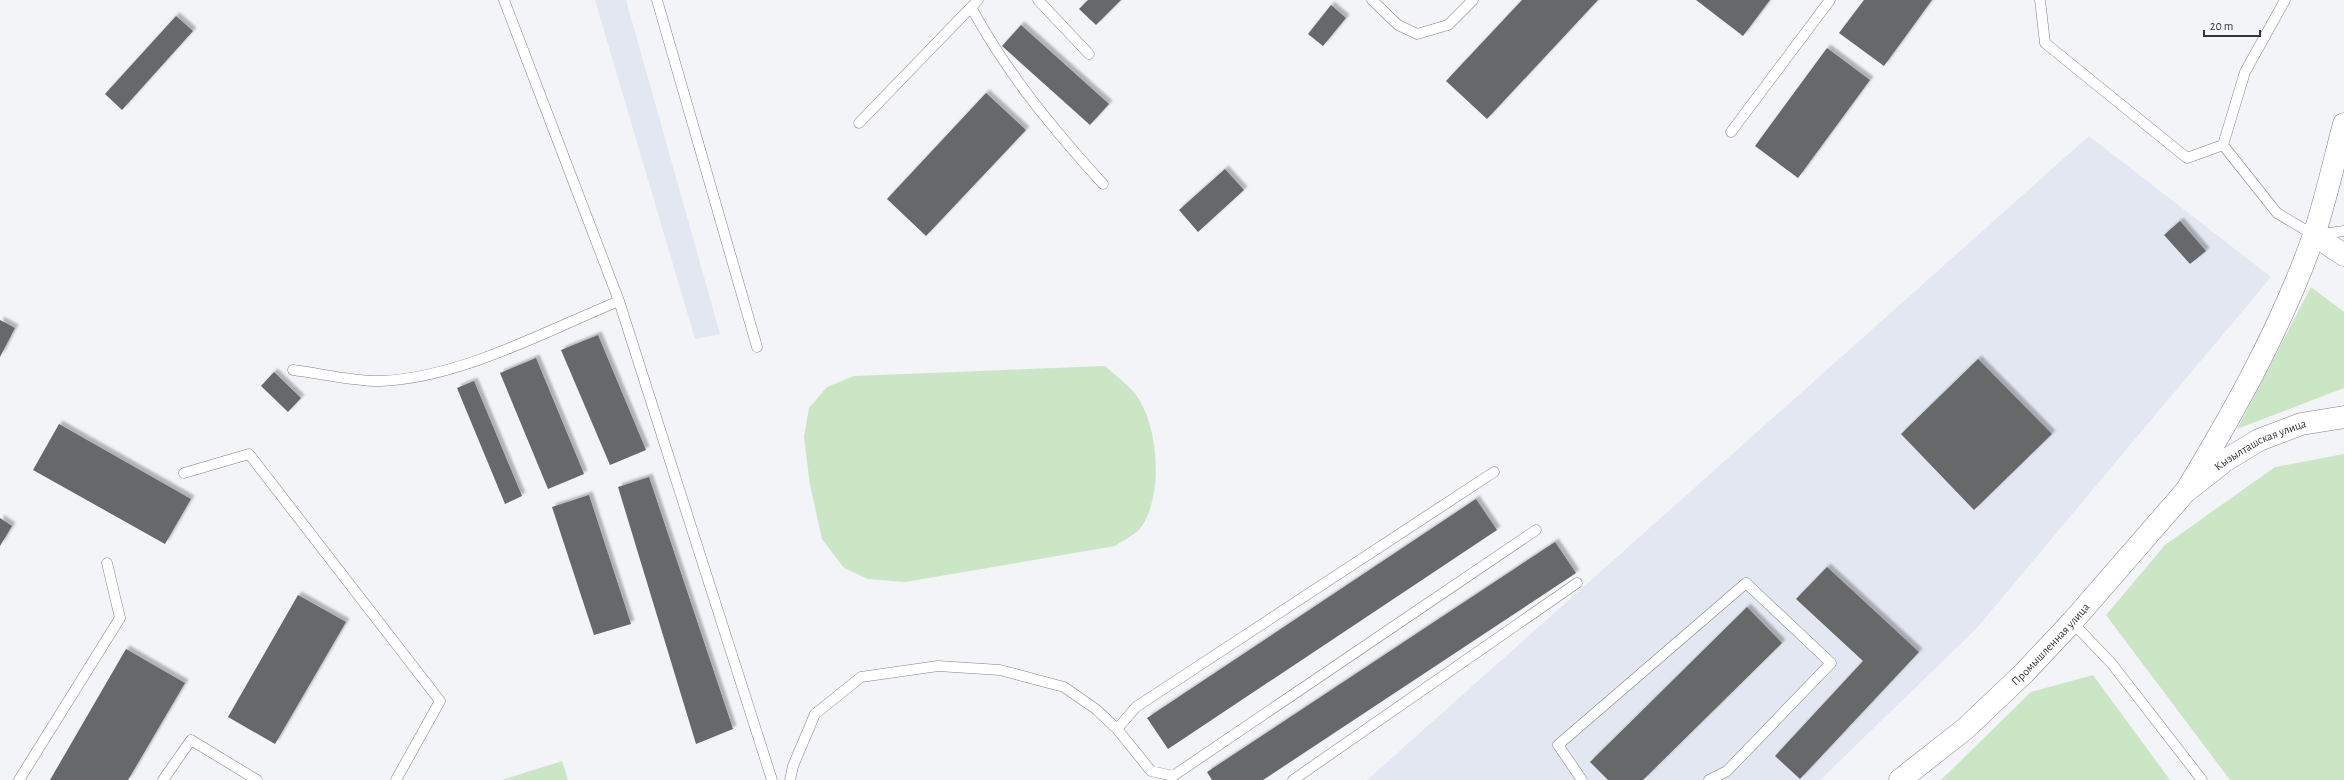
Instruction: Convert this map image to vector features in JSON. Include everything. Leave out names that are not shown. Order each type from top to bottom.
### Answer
[{"type":"main road","points":[[2185,492],[2224,429],[2283,311],[2314,235],[2344,124]]},
{"type":"main road","points":[[2314,235],[2344,255]]},
{"type":"main road","name":"Кызылташская улица","points":[[2185,492],[2226,460],[2259,440],[2301,424],[2344,417]]},
{"type":"main road","name":"Промышленная улица","points":[[1900,780],[1965,728],[2024,673],[2072,622],[2185,492]]},
{"type":"lane","points":[[504,0],[619,300],[772,780]]},
{"type":"lane","points":[[657,0],[757,347]]},
{"type":"lane","points":[[1038,0],[1089,54]]},
{"type":"lane","points":[[1372,0],[1398,25],[1417,34],[1448,25],[1473,0]]},
{"type":"lane","points":[[1731,132],[1830,0]]},
{"type":"lane","points":[[2040,0],[2045,43],[2187,158],[2223,145]]},
{"type":"lane","points":[[2223,145],[2245,72],[2285,0]]},
{"type":"lane","points":[[859,123],[975,4],[992,47],[1059,136],[1103,184]]},
{"type":"lane","points":[[2223,145],[2277,213],[2314,235],[2344,231]]},
{"type":"lane","points":[[293,370],[379,381],[420,378],[469,364],[619,300]]},
{"type":"lane","points":[[184,473],[249,454],[440,701],[396,780]]},
{"type":"lane","points":[[1117,730],[1136,707],[1494,472]]},
{"type":"lane","points":[[790,780],[793,766],[815,714],[861,677],[938,666],[1000,670],[1064,687],[1097,710],[1117,730],[1151,771],[1176,778],[1536,530]]},
{"type":"lane","points":[[19,780],[120,618],[107,563]]},
{"type":"lane","points":[[1293,780],[1577,583]]},
{"type":"lane","points":[[1582,780],[1558,745],[1746,583],[1831,663],[1727,772],[1709,780]]},
{"type":"lane","points":[[2072,622],[2112,664],[2202,780]]},
{"type":"lane","points":[[163,780],[191,740],[257,780]]},
{"type":"shaded area","points":[[595,0],[626,0],[720,334],[695,339]]},
{"type":"shaded area","points":[[2089,136],[2271,277],[1975,630],[1820,780],[1367,780]]},
{"type":"green space","points":[[2311,287],[2344,312],[2344,388],[2237,429]]},
{"type":"green space","points":[[1105,366],[1132,390],[1141,403],[1148,419],[1153,438],[1155,457],[1156,476],[1154,495],[1149,512],[1140,529],[1115,546],[905,582],[868,579],[844,568],[822,539],[810,485],[804,437],[809,408],[827,387],[854,376]]},
{"type":"green space","points":[[2344,454],[2344,780],[2230,780],[2106,615],[2165,545],[2275,467]]},
{"type":"green space","points":[[2093,675],[2170,780],[1941,780],[2031,692]]},
{"type":"green space","points":[[562,761],[568,780],[502,780]]},
{"type":"building","points":[[1088,0],[1121,0],[1096,25],[1079,9]]},
{"type":"building","points":[[1522,0],[1598,0],[1487,119],[1446,81]]},
{"type":"building","points":[[1696,0],[1770,0],[1743,36]]},
{"type":"building","points":[[1864,0],[1932,0],[1884,66],[1839,33]]},
{"type":"building","points":[[1331,5],[1346,18],[1323,46],[1308,34]]},
{"type":"building","points":[[176,16],[193,31],[122,110],[105,94]]},
{"type":"building","points":[[1021,25],[1109,104],[1090,125],[1002,46]]},
{"type":"building","points":[[1827,48],[1870,80],[1798,178],[1755,146]]},
{"type":"building","points":[[986,93],[1026,130],[926,236],[887,199]]},
{"type":"building","points":[[1225,169],[1244,190],[1198,232],[1179,210]]},
{"type":"building","points":[[2180,221],[2206,251],[2190,264],[2164,235]]},
{"type":"building","points":[[0,320],[15,328],[0,357]]},
{"type":"building","points":[[598,335],[646,450],[610,465],[561,350]]},
{"type":"building","points":[[536,358],[584,474],[548,489],[500,373]]},
{"type":"building","points":[[1978,359],[2052,434],[1974,510],[1901,434]]},
{"type":"building","points":[[274,372],[301,398],[288,412],[261,386]]},
{"type":"building","points":[[474,381],[522,496],[505,504],[457,388]]},
{"type":"building","points":[[59,424],[191,499],[165,544],[33,470]]},
{"type":"building","points":[[649,477],[733,729],[696,744],[618,487]]},
{"type":"building","points":[[589,495],[631,624],[594,635],[552,507]]},
{"type":"building","points":[[1476,499],[1497,530],[1168,749],[1147,718]]},
{"type":"building","points":[[0,518],[12,526],[0,546]]},
{"type":"building","points":[[1555,542],[1576,573],[1263,780],[1212,780],[1207,772]]},
{"type":"building","points":[[1827,567],[1919,652],[1800,779],[1775,756],[1863,661],[1796,599]]},
{"type":"building","points":[[298,595],[346,622],[275,744],[228,717]]},
{"type":"building","points":[[1747,607],[1782,643],[1643,780],[1608,780],[1590,762]]},
{"type":"building","points":[[126,649],[185,683],[128,780],[50,780]]}]
